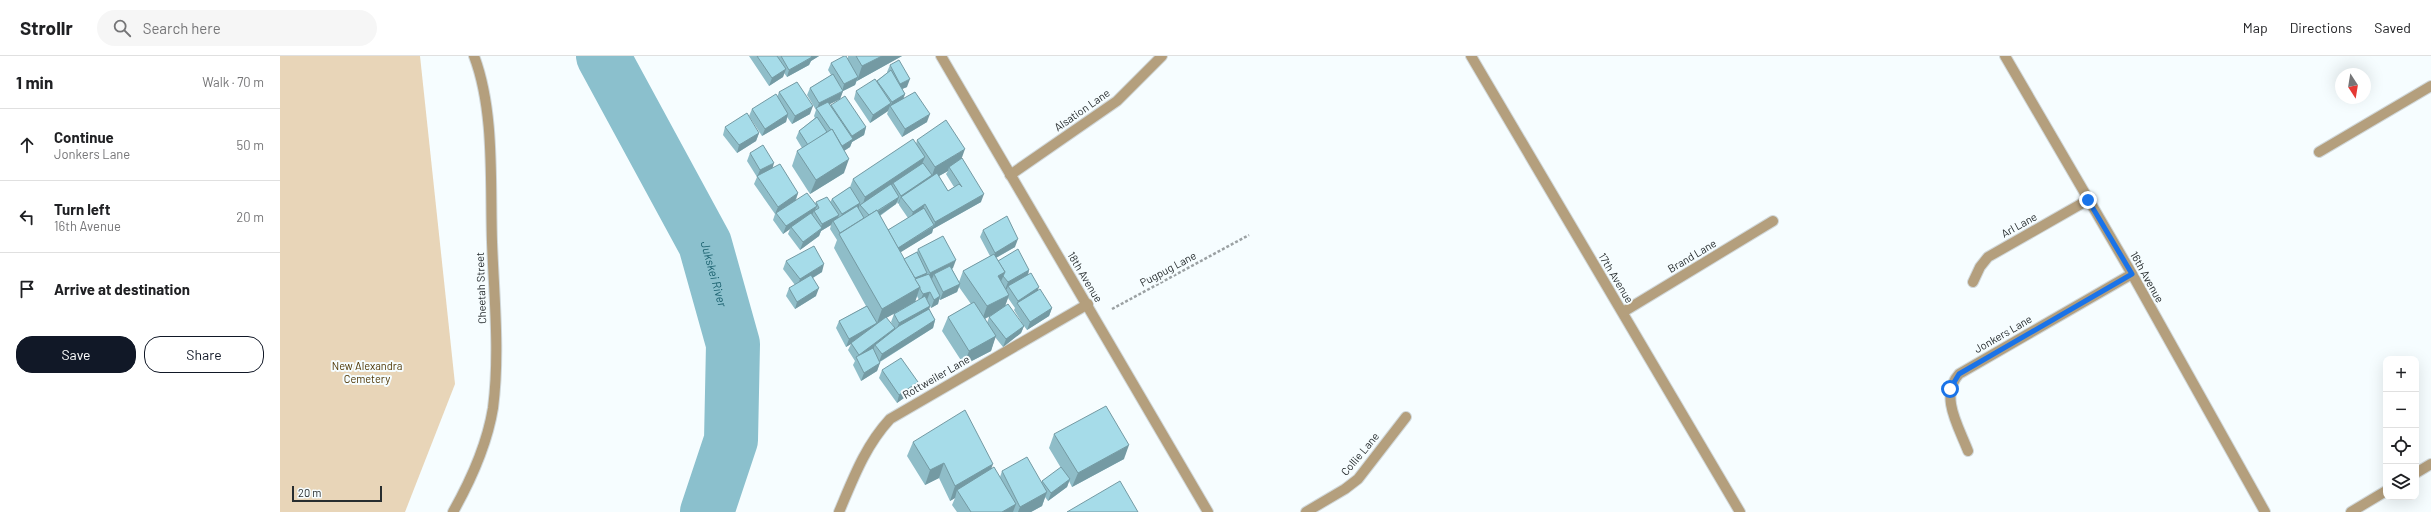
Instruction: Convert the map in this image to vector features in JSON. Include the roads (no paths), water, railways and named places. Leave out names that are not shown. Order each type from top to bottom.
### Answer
[{"type":"street","name":"Cheetah Street","points":[[453,512],[468,486],[487,432],[492,408],[495,365],[488,138],[484,95],[474,56]]},
{"type":"street","name":"18th Avenue","points":[[941,56],[1010,175],[1088,304],[1208,512]]},
{"type":"street","name":"Alsation Lane","points":[[1010,175],[1117,100],[1162,56]]},
{"type":"street","name":"17th Avenue","points":[[1471,56],[1740,512]]},
{"type":"street","name":"16th Avenue","points":[[2005,56],[2132,274],[2265,512]]},
{"type":"street","points":[[2319,152],[2431,86]]},
{"type":"street","name":"Arl Lane","points":[[1973,282],[1980,267],[1988,258],[2088,200]]},
{"type":"street","name":"Brand Lane","points":[[1623,312],[1773,221]]},
{"type":"street","name":"Jonkers Lane","points":[[1968,451],[1952,410],[1950,397],[1952,383],[1959,374],[2132,274]]},
{"type":"street","name":"Rottweiler Lane","points":[[839,512],[866,450],[875,434],[890,419],[1088,304]]},
{"type":"street","name":"Collie Lane","points":[[1306,512],[1345,489],[1358,479],[1406,417]]},
{"type":"street","points":[[2419,471],[2431,464]]},
{"type":"street","points":[[2351,512],[2383,493]]},
{"type":"waterway","name":"Jukskei River","points":[[603,56],[705,244],[733,344],[731,440],[707,512]]},
{"type":"park label","name":"New Alexandra Cemetery","points":[[367,372]]}]
